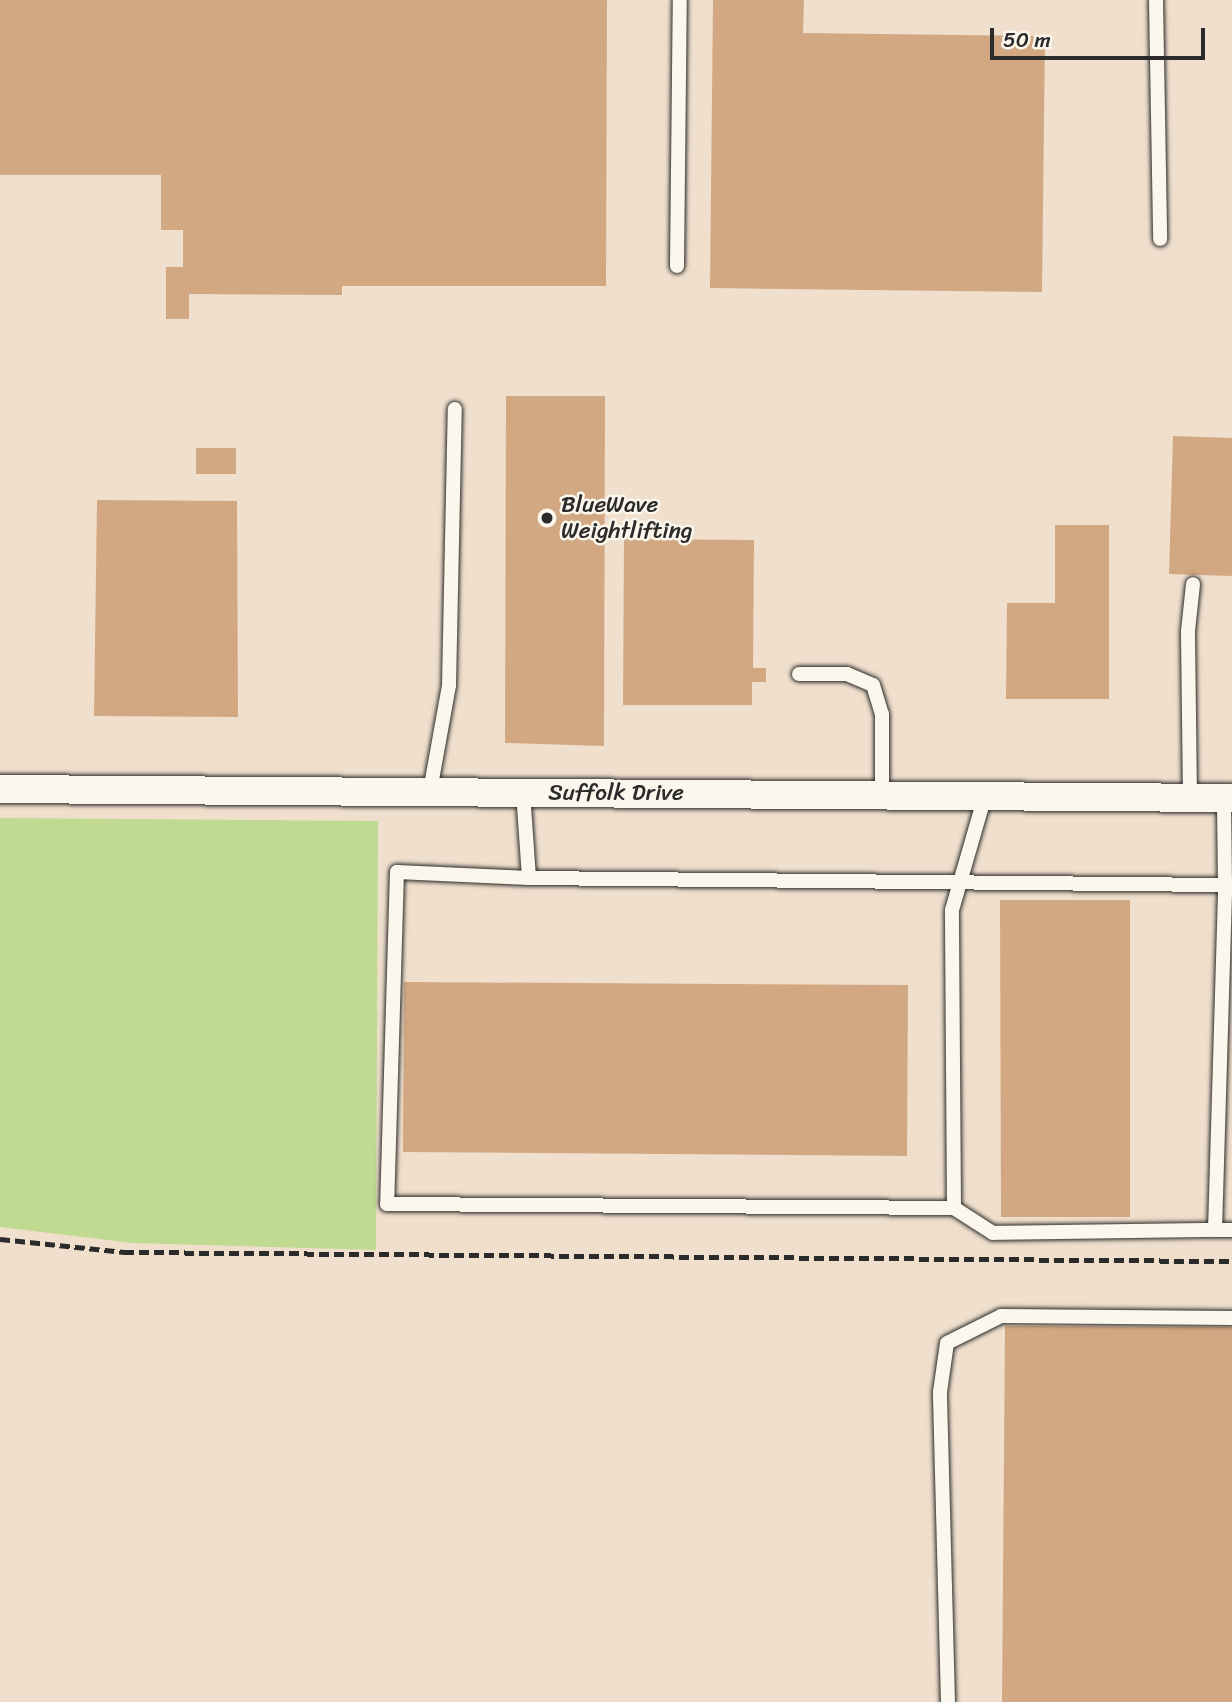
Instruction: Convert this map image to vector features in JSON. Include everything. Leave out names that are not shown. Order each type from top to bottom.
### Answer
[{"type":"street","name":"Suffolk Drive","points":[[0,789],[1228,798]]},
{"type":"lane","points":[[677,266],[680,0]]},
{"type":"lane","points":[[1156,0],[1160,239]]},
{"type":"lane","points":[[430,791],[449,684],[455,409]]},
{"type":"lane","points":[[1190,798],[1188,631],[1192,584]]},
{"type":"lane","points":[[799,674],[847,674],[873,685],[882,713],[882,795]]},
{"type":"lane","points":[[523,792],[529,878]]},
{"type":"lane","points":[[954,1208],[952,910],[985,796]]},
{"type":"lane","points":[[1215,1230],[1228,885],[1228,798]]},
{"type":"lane","points":[[1228,885],[529,878],[397,872],[387,1204],[954,1208],[993,1233],[1232,1230]]},
{"type":"lane","points":[[948,1702],[940,1392],[947,1343],[1002,1315],[1232,1318]]},
{"type":"shaded area","points":[[0,0],[1232,0],[1232,1702],[0,1702]]},
{"type":"green space","points":[[0,818],[378,821],[376,1250],[132,1243],[0,1227]]},
{"type":"building","points":[[0,0],[607,0],[606,286],[342,286],[342,295],[189,294],[189,319],[166,319],[166,267],[183,267],[183,230],[161,230],[161,175],[0,175]]},
{"type":"building","points":[[713,0],[804,0],[803,33],[1045,36],[1042,292],[710,288]]},
{"type":"building","points":[[506,396],[605,396],[604,746],[505,743]]},
{"type":"building","points":[[1173,436],[1232,438],[1232,576],[1169,574]]},
{"type":"building","points":[[196,448],[236,448],[236,474],[196,474]]},
{"type":"building","points":[[97,500],[237,501],[238,717],[94,716]]},
{"type":"building","points":[[1055,525],[1109,525],[1109,699],[1006,699],[1007,603],[1055,603]]},
{"type":"building","points":[[624,539],[754,540],[753,668],[766,668],[766,682],[752,682],[752,705],[623,705]]},
{"type":"building","points":[[1000,900],[1130,900],[1130,1217],[1001,1217]]},
{"type":"building","points":[[404,982],[908,985],[907,1156],[403,1152]]},
{"type":"building","points":[[1005,1326],[1232,1327],[1232,1702],[1002,1702]]},
{"type":"railway","points":[[0,1239],[124,1252],[1232,1261]]},
{"type":"place","name":"BlueWave Weightlifting","points":[[547,518]]}]
